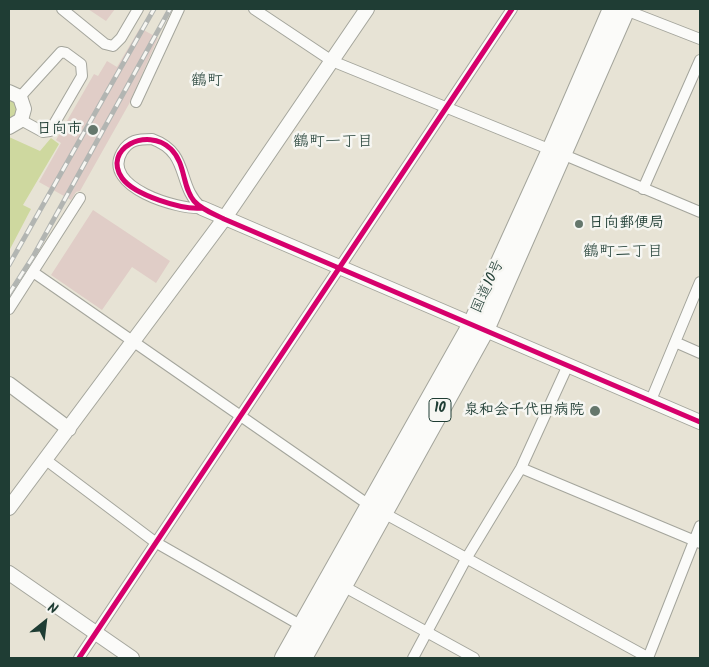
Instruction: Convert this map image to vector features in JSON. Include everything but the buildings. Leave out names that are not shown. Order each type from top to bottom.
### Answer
[{"type":"highway","name":"国道10号","points":[[284,658],[376,509],[478,327],[622,9]]},
{"type":"highway","name":"国道10号","points":[[303,658],[343,586],[376,509]]},
{"type":"street","points":[[62,9],[105,44],[113,46],[121,38],[138,9]]},
{"type":"street","points":[[136,102],[179,9]]},
{"type":"street","points":[[254,9],[267,12],[332,61],[700,212]]},
{"type":"street","points":[[9,508],[224,219],[367,9]]},
{"type":"street","points":[[79,658],[512,9]]},
{"type":"street","points":[[622,9],[700,39]]},
{"type":"street","points":[[61,52],[66,53],[81,64],[82,76],[54,127],[43,132],[15,124],[24,109],[14,95],[61,52]]},
{"type":"street","points":[[643,188],[700,60]]},
{"type":"street","points":[[202,208],[190,209],[179,207],[134,188],[124,181],[119,173],[118,166],[119,158],[126,146],[134,140],[152,139],[171,149],[181,166],[188,191],[194,201],[202,208],[224,219],[700,422]]},
{"type":"street","points":[[9,309],[80,198]]},
{"type":"street","points":[[33,272],[376,509],[648,658],[697,542],[700,526]]},
{"type":"street","points":[[651,400],[700,282]]},
{"type":"street","points":[[675,342],[700,353]]},
{"type":"street","points":[[413,658],[466,559],[522,468],[568,365]]},
{"type":"street","points":[[9,384],[69,428]]},
{"type":"street","points":[[46,460],[155,542],[302,626]]},
{"type":"street","points":[[522,468],[697,542]]},
{"type":"street","points":[[9,574],[132,658]]},
{"type":"street","points":[[343,586],[474,658]]},
{"type":"green space","points":[[9,99],[15,103],[17,109],[16,115],[9,120]]},
{"type":"green space","points":[[9,137],[40,151],[51,138],[59,144],[23,205],[31,209],[9,251]]},
{"type":"railway","points":[[9,265],[154,9]]},
{"type":"railway","points":[[9,294],[34,255],[170,9]]},
{"type":"cycle path","points":[[79,658],[512,9]]},
{"type":"cycle path","points":[[202,208],[171,204],[147,195],[128,184],[122,178],[117,167],[118,158],[122,150],[140,140],[161,142],[176,155],[182,168],[187,189],[194,201],[208,212],[700,422]]},
{"type":"place","name":"日向市","points":[[93,130]]},
{"type":"place","name":"日向郵便局","points":[[579,224]]},
{"type":"place","name":"泉和会千代田病院","points":[[595,411]]},
{"type":"district","name":"鶴町","points":[[207,82]]},
{"type":"district","name":"鶴町一丁目","points":[[333,143]]},
{"type":"district","name":"鶴町二丁目","points":[[623,253]]}]
